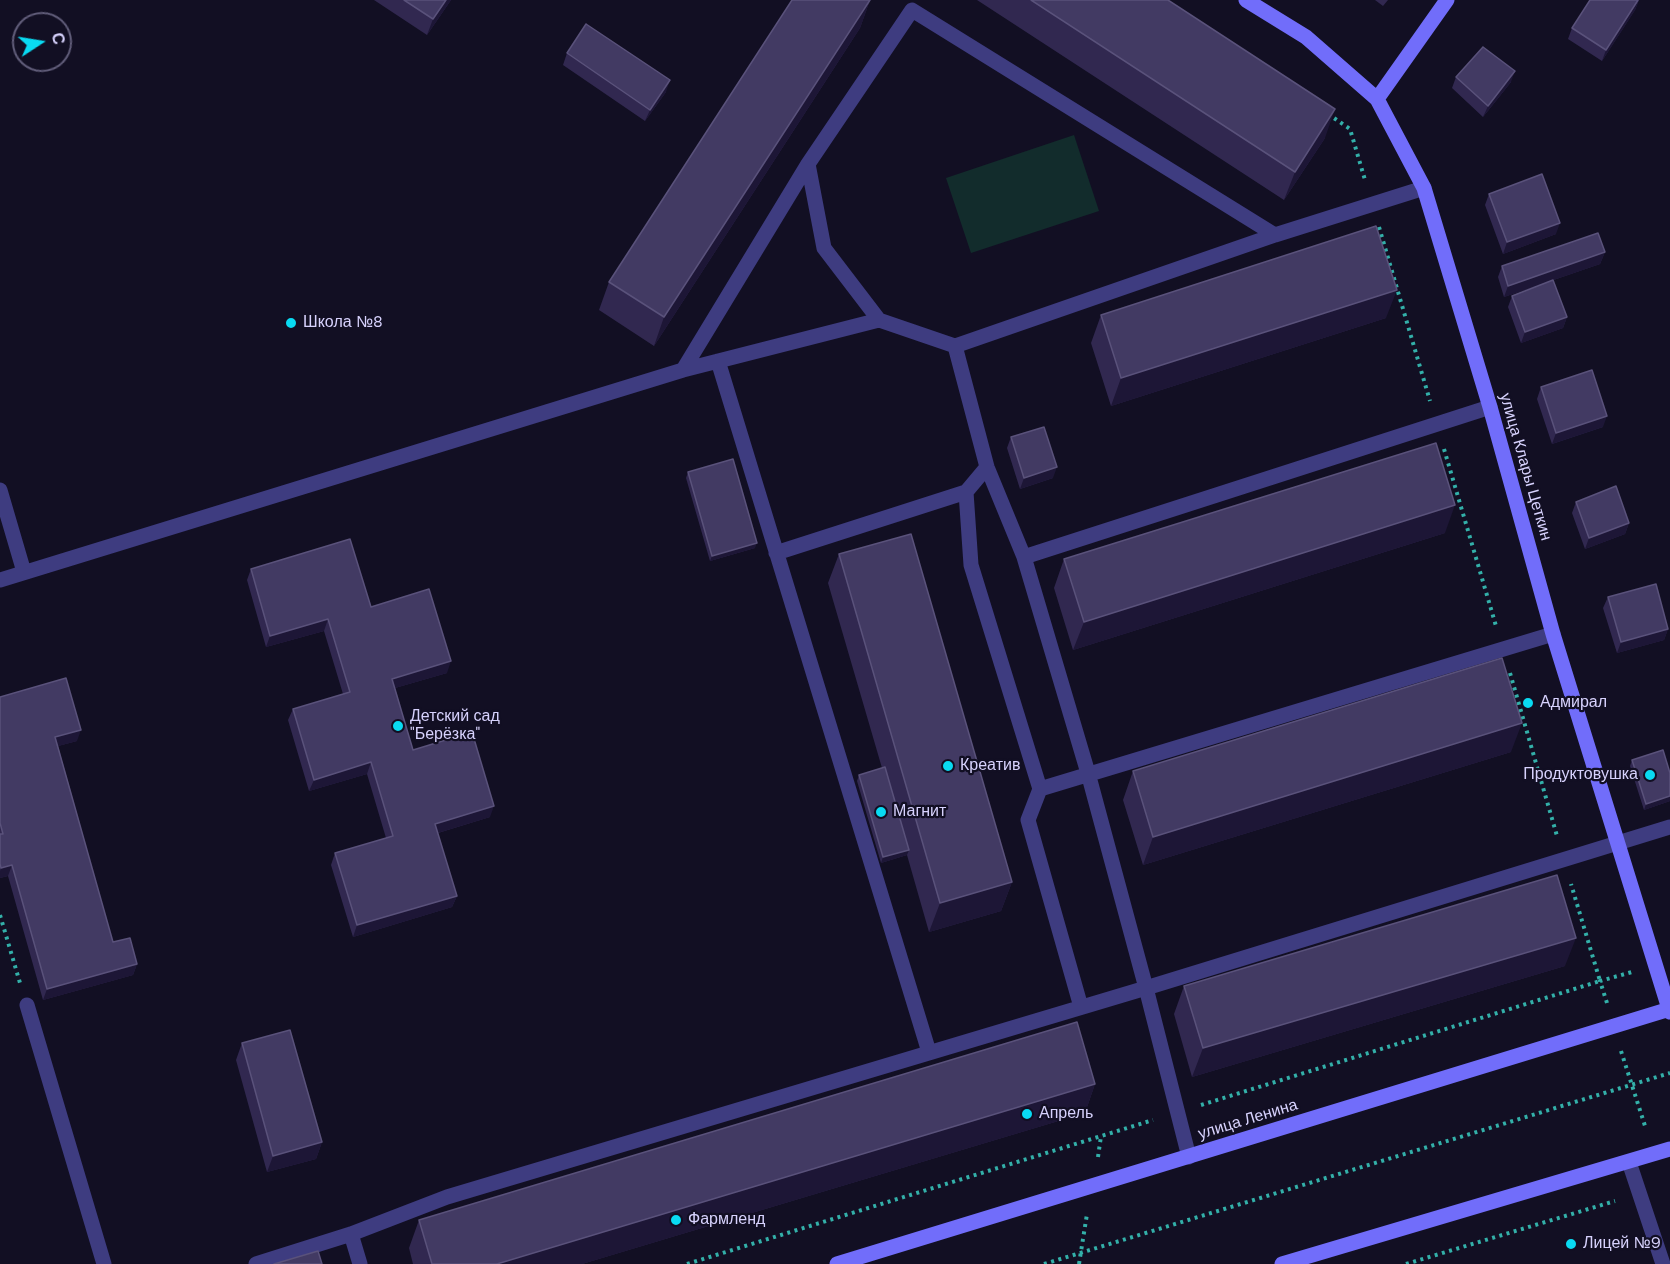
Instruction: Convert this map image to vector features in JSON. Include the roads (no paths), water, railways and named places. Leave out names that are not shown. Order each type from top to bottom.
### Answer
[{"type":"main road","name":"улица Клары Цеткин","points":[[1246,0],[1306,37],[1377,99],[1425,188],[1490,407],[1553,634],[1669,1010]]},
{"type":"main road","points":[[1377,99],[1447,0]]},
{"type":"main road","name":"улица Ленина","points":[[837,1264],[1669,1010]]},
{"type":"main road","points":[[1282,1264],[1670,1149]]},
{"type":"lane","points":[[683,370],[808,164],[912,10],[1275,235]]},
{"type":"lane","points":[[808,164],[824,248],[879,320]]},
{"type":"lane","points":[[0,580],[683,370],[879,320],[955,346],[1275,235],[1425,188]]},
{"type":"lane","points":[[955,346],[987,467],[1024,556],[1088,773],[1189,1157]]},
{"type":"lane","points":[[718,361],[929,1052]]},
{"type":"lane","points":[[1024,556],[1490,407]]},
{"type":"lane","points":[[776,554],[966,492],[987,467]]},
{"type":"lane","points":[[0,490],[24,572]]},
{"type":"lane","points":[[966,492],[971,565],[1040,789],[1028,820],[1081,1007]]},
{"type":"lane","points":[[1040,789],[1553,634]]},
{"type":"lane","points":[[256,1264],[351,1234],[447,1197],[1146,988],[1670,827]]},
{"type":"lane","points":[[27,1005],[104,1264]]},
{"type":"lane","points":[[1629,1162],[1663,1264]]},
{"type":"lane","points":[[351,1234],[360,1264]]},
{"type":"place","name":"Школа №8","points":[[291,323]]},
{"type":"place","name":"Адмирал","points":[[1528,703]]},
{"type":"place","name":"Детский сад \"Берёзка\"","points":[[398,726]]},
{"type":"place","name":"Креатив","points":[[948,766]]},
{"type":"place","name":"Продуктовушка","points":[[1650,775]]},
{"type":"place","name":"Магнит","points":[[881,812]]},
{"type":"place","name":"Апрель","points":[[1027,1114]]},
{"type":"place","name":"Фармленд","points":[[676,1220]]},
{"type":"place","name":"Лицей №9","points":[[1571,1244]]}]
